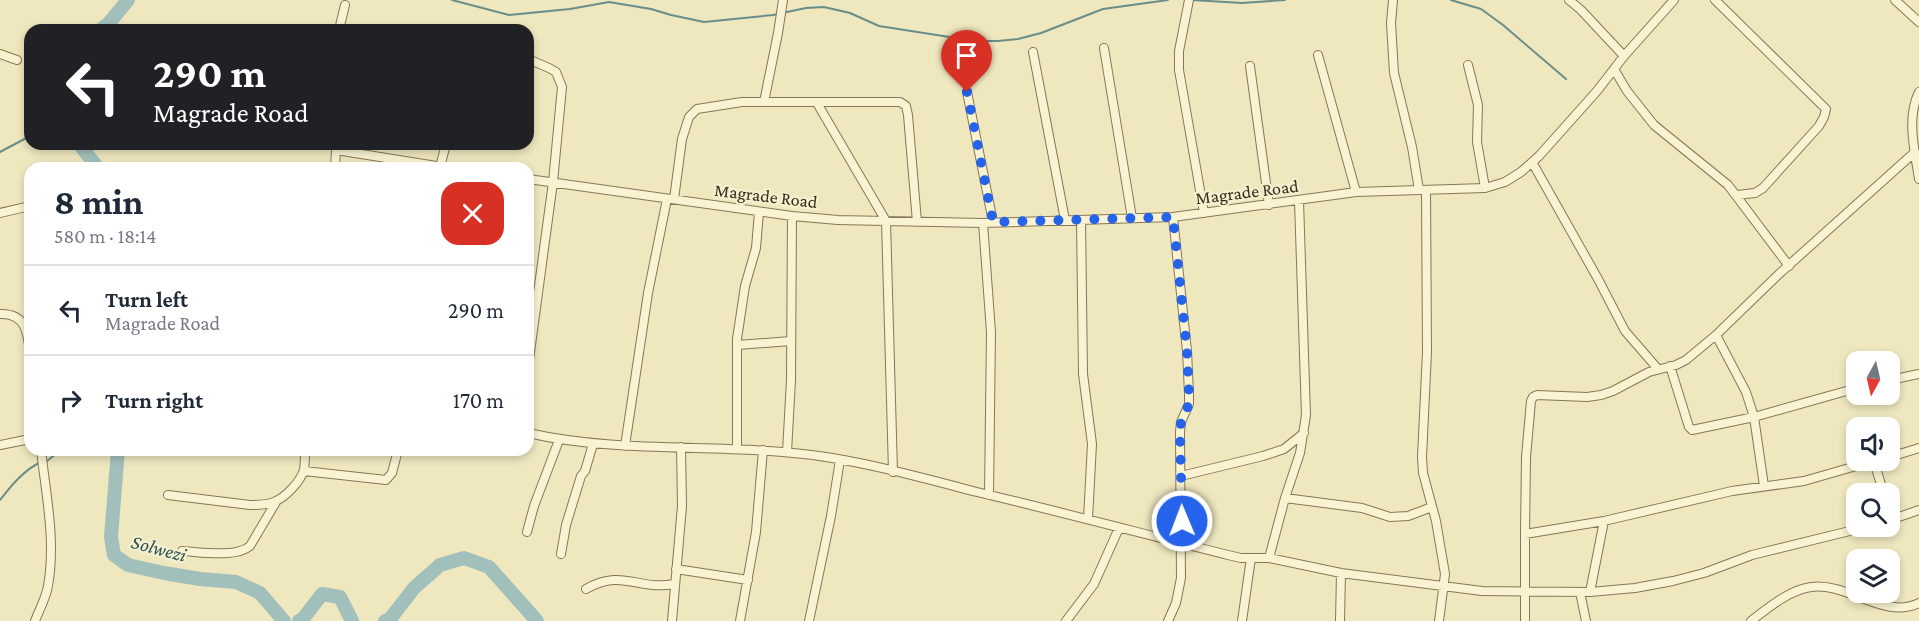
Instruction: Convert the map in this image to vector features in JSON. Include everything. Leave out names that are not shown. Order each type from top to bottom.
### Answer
[{"type":"street","points":[[764,102],[783,0]]},
{"type":"street","points":[[1189,0],[1179,51],[1179,70],[1204,213]]},
{"type":"street","points":[[1393,0],[1391,23],[1394,73],[1423,190],[1427,352],[1422,457],[1423,473],[1445,574],[1439,621]]},
{"type":"street","points":[[1569,0],[1624,56]]},
{"type":"street","name":"Magrade Road","points":[[534,180],[792,216],[984,223],[1173,217],[1356,192],[1485,188],[1505,182],[1532,162],[1590,99],[1624,56],[1674,0]]},
{"type":"street","points":[[1715,0],[1826,109],[1819,126],[1763,188],[1755,193],[1737,195]]},
{"type":"street","points":[[1895,0],[1919,22]]},
{"type":"street","points":[[340,24],[345,5]]},
{"type":"street","points":[[1104,48],[1132,218]]},
{"type":"street","points":[[1033,52],[1065,220]]},
{"type":"street","points":[[0,54],[17,60]]},
{"type":"street","points":[[1318,55],[1356,192]]},
{"type":"street","points":[[534,62],[556,72],[562,87],[553,182],[534,323]]},
{"type":"street","points":[[1468,65],[1478,105],[1477,141],[1485,188]]},
{"type":"street","points":[[1250,66],[1269,205]]},
{"type":"street","points":[[1614,69],[1637,106],[1654,125],[1718,176],[1737,195],[1789,266]]},
{"type":"street","points":[[967,92],[993,222]]},
{"type":"street","points":[[1919,92],[1913,108],[1919,180]]},
{"type":"street","points":[[625,446],[648,293],[671,199],[682,139],[686,123],[692,112],[702,107],[742,102],[900,102],[904,104],[908,115],[917,222]]},
{"type":"street","points":[[817,103],[886,221],[893,472]]},
{"type":"street","points":[[351,150],[414,162]]},
{"type":"street","points":[[1525,621],[1526,457],[1533,397],[1538,395],[1587,397],[1601,395],[1658,369],[1686,360],[1915,152]]},
{"type":"street","points":[[1532,162],[1625,331],[1658,369]]},
{"type":"street","points":[[1269,558],[1300,453],[1306,415],[1299,201]]},
{"type":"street","points":[[0,213],[24,207]]},
{"type":"street","points":[[737,448],[737,345],[745,286],[756,248],[759,212]]},
{"type":"street","points":[[787,452],[791,380],[792,216]]},
{"type":"street","points":[[1168,621],[1179,590],[1182,544],[1180,432],[1181,422],[1189,404],[1187,351],[1173,217]]},
{"type":"street","points":[[1081,220],[1083,374],[1092,444],[1088,519]]},
{"type":"street","points":[[984,223],[991,332],[989,495]]},
{"type":"street","points":[[0,314],[15,316],[21,321],[24,328]]},
{"type":"street","points":[[1716,335],[1742,381],[1754,417],[1764,486]]},
{"type":"street","points":[[737,345],[791,341]]},
{"type":"street","points":[[1670,366],[1690,429],[1695,430],[1754,417],[1846,391]]},
{"type":"street","points":[[1900,378],[1919,374]]},
{"type":"street","points":[[1181,477],[1284,449],[1304,433]]},
{"type":"street","points":[[534,434],[593,444],[737,448],[787,452],[840,460],[1228,555],[1269,558],[1341,573],[1443,586],[1525,592],[1590,592],[1635,588],[1704,573],[1752,555],[1846,532]]},
{"type":"street","points":[[0,445],[24,440]]},
{"type":"street","points":[[526,532],[559,440]]},
{"type":"street","points":[[561,554],[566,525],[593,444]]},
{"type":"street","points":[[672,621],[682,506],[681,447]]},
{"type":"street","points":[[1900,454],[1919,448]]},
{"type":"street","points":[[740,621],[756,532],[763,450]]},
{"type":"street","points":[[35,621],[48,588],[51,558],[51,539],[41,456]]},
{"type":"street","points":[[182,551],[232,553],[246,550],[276,502],[292,489],[304,471],[305,456]]},
{"type":"street","points":[[304,471],[386,480],[392,472],[396,456]]},
{"type":"street","points":[[809,621],[840,460]]},
{"type":"street","points":[[1525,534],[1604,521],[1708,496],[1804,481],[1846,469]]},
{"type":"street","points":[[168,495],[250,505],[276,502]]},
{"type":"street","points":[[1285,498],[1362,508],[1390,517],[1408,516],[1432,507]]},
{"type":"street","points":[[1900,515],[1919,510]]},
{"type":"street","points":[[1590,592],[1604,521]]},
{"type":"street","points":[[1066,621],[1094,584],[1119,528]]},
{"type":"street","points":[[1242,621],[1251,558]]},
{"type":"street","points":[[676,569],[748,580]]},
{"type":"street","points":[[1340,621],[1341,573]]},
{"type":"street","points":[[586,589],[608,580],[631,580],[653,587],[674,584]]},
{"type":"street","points":[[1751,621],[1776,602],[1811,587],[1836,589],[1894,608],[1910,607],[1919,603]]},
{"type":"street","points":[[1580,592],[1586,621]]},
{"type":"waterway","name":"Solwezi","points":[[108,24],[128,0]]},
{"type":"waterway","points":[[452,0],[509,15],[570,9],[609,2],[651,9],[704,22],[824,7],[850,13],[879,26],[975,41],[1018,39],[1041,33],[1103,9],[1168,0]]},
{"type":"waterway","points":[[1192,0],[1242,3],[1285,0]]},
{"type":"waterway","points":[[1451,0],[1481,9],[1566,79]]},
{"type":"waterway","points":[[0,152],[24,139]]},
{"type":"waterway","name":"Solwezi","points":[[84,150],[93,162]]},
{"type":"waterway","points":[[47,461],[53,456]]},
{"type":"waterway","name":"Solwezi","points":[[118,456],[111,537],[114,555],[128,565],[164,573],[236,582],[260,593],[284,621]]},
{"type":"waterway","points":[[0,500],[13,484],[39,463]]},
{"type":"waterway","name":"Solwezi","points":[[385,621],[390,619],[414,588],[440,565],[464,558],[489,567],[537,621]]},
{"type":"waterway","name":"Solwezi","points":[[299,621],[322,594],[340,597],[352,621]]},
{"type":"route","points":[[967,92],[993,222],[1173,217],[1187,351],[1189,394],[1189,404],[1181,422],[1180,432],[1182,521]]}]
